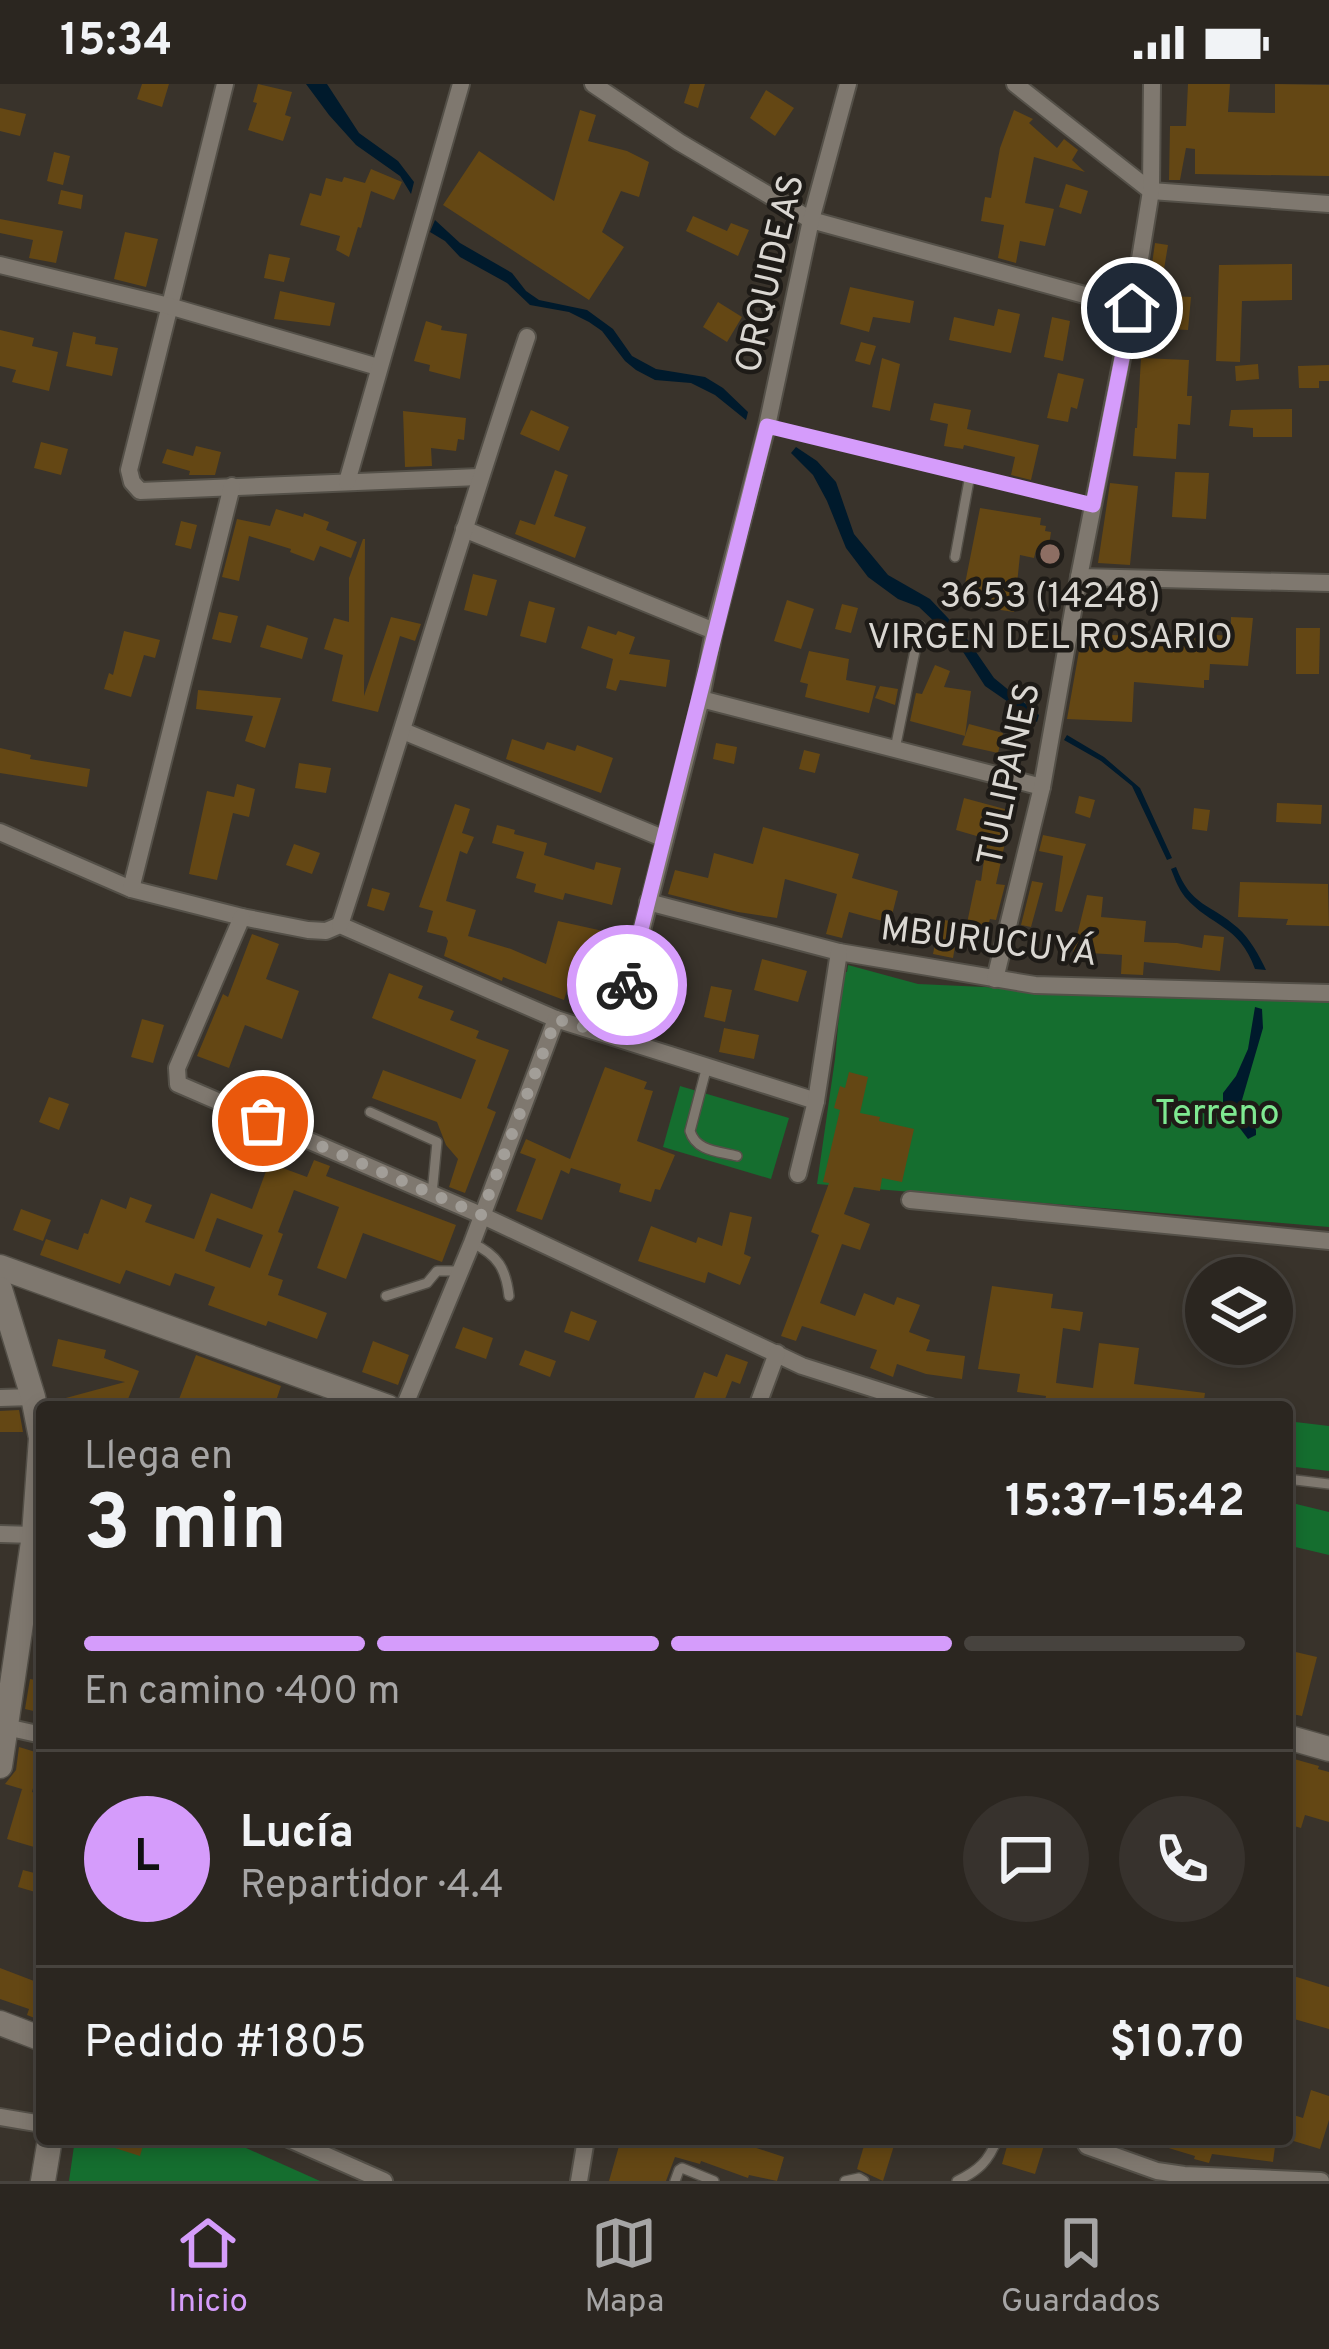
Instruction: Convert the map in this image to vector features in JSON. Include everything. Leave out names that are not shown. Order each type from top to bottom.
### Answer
[{"type":"street","points":[[225,84],[129,470],[132,482],[140,491],[479,477]]},
{"type":"street","points":[[347,482],[461,84]]},
{"type":"street","points":[[593,84],[679,142],[812,220],[1132,308]]},
{"type":"street","name":"ORQUIDEAS","points":[[615,1036],[848,84]]},
{"type":"street","points":[[1015,84],[1151,191],[1329,204]]},
{"type":"street","name":"TULIPANES","points":[[995,979],[1042,787],[1132,308],[1151,191],[1152,84]]},
{"type":"street","points":[[0,265],[169,306],[379,367]]},
{"type":"street","points":[[0,832],[131,889],[326,932],[340,925],[526,337]]},
{"type":"street","points":[[131,889],[232,486]]},
{"type":"street","points":[[464,530],[714,631]]},
{"type":"street","points":[[1079,577],[1329,583]]},
{"type":"street","points":[[701,699],[1042,787]]},
{"type":"street","points":[[403,731],[664,839]]},
{"type":"street","name":"MBURUCUYÁ","points":[[648,902],[839,952],[1035,985],[1329,994]]},
{"type":"street","points":[[242,917],[177,1068],[178,1084],[481,1215],[777,1354],[833,1378],[911,1401]]},
{"type":"street","points":[[340,925],[556,1019],[816,1101]]},
{"type":"street","points":[[798,1174],[816,1101],[839,952]]},
{"type":"street","points":[[407,1401],[462,1271],[556,1019]]},
{"type":"street","points":[[910,1200],[1329,1241]]},
{"type":"street","points":[[0,1267],[371,1401]]},
{"type":"street","points":[[0,1289],[36,1414]]},
{"type":"street","points":[[759,1401],[777,1354]]},
{"type":"street","points":[[0,1398],[33,1396]]},
{"type":"street","points":[[36,1503],[2,1748],[36,1737]]},
{"type":"street","points":[[0,1534],[34,1535]]},
{"type":"street","points":[[1293,1739],[1329,1749]]},
{"type":"street","points":[[0,2023],[36,2037]]},
{"type":"street","points":[[0,2117],[36,2123]]},
{"type":"street","points":[[43,2181],[49,2145]]},
{"type":"street","points":[[303,2145],[384,2181]]},
{"type":"street","points":[[579,2181],[585,2145]]},
{"type":"street","points":[[1087,2145],[1156,2171],[1321,2181]]},
{"type":"lane","points":[[767,426],[1093,505]]},
{"type":"lane","points":[[955,557],[970,475]]},
{"type":"lane","points":[[895,749],[920,626]]},
{"type":"lane","points":[[707,1066],[692,1139],[698,1146],[736,1156]]},
{"type":"lane","points":[[370,1112],[437,1142],[432,1194]]},
{"type":"lane","points":[[472,1244],[502,1263],[508,1296]]},
{"type":"lane","points":[[386,1296],[427,1283],[437,1271],[462,1271]]},
{"type":"lane","points":[[1293,1480],[1329,1484]]},
{"type":"lane","points":[[956,2181],[990,2158],[995,2145]]},
{"type":"lane","points":[[675,2181],[682,2168],[714,2181]]},
{"type":"lane","points":[[845,2181],[863,2181]]},
{"type":"green space","name":"Terreno","points":[[848,965],[918,984],[1329,1002],[1329,1227],[817,1184],[843,971],[847,972]]},
{"type":"green space","points":[[680,1086],[789,1118],[771,1179],[663,1147]]},
{"type":"green space","points":[[1293,1422],[1329,1426],[1329,1471],[1293,1467]]},
{"type":"green space","points":[[1293,1503],[1329,1512],[1329,1555],[1293,1546]]},
{"type":"green space","points":[[74,2145],[239,2145],[320,2181],[69,2181]]},
{"type":"water","points":[[306,84],[327,84],[359,133],[398,161],[414,182],[411,194],[400,176],[356,145]]},
{"type":"water","points":[[435,220],[460,243],[512,273],[539,300],[587,310],[613,329],[632,356],[656,369],[705,377],[723,388],[748,412],[746,420],[691,383],[655,380],[636,370],[589,322],[569,312],[530,305],[507,283],[460,257],[430,232]]},
{"type":"water","points":[[796,447],[836,482],[854,534],[888,575],[930,599],[965,636],[994,678],[1039,715],[1037,722],[985,686],[958,644],[919,607],[898,599],[868,577],[846,548],[813,475],[791,453]]},
{"type":"water","points":[[1067,735],[1104,757],[1140,788],[1172,858],[1167,860],[1132,786],[1064,740]]},
{"type":"water","points":[[1176,867],[1195,897],[1242,932],[1266,970],[1255,969],[1233,934],[1185,897],[1171,869]]},
{"type":"water","points":[[1255,1007],[1262,1009],[1263,1028],[1242,1100],[1256,1130],[1248,1139],[1223,1106],[1223,1093],[1248,1049]]},
{"type":"building","points":[[142,84],[169,84],[162,107],[137,99]]},
{"type":"building","points":[[258,84],[292,92],[283,141],[248,130]]},
{"type":"building","points":[[690,84],[705,84],[698,108],[684,103]]},
{"type":"building","points":[[1188,84],[1230,84],[1228,112],[1275,113],[1275,84],[1329,85],[1329,176],[1195,174],[1195,149],[1186,148],[1180,180],[1169,180],[1170,126],[1186,126]]},
{"type":"building","points":[[766,90],[794,108],[775,136],[750,118]]},
{"type":"building","points":[[0,108],[26,114],[20,136],[0,131]]},
{"type":"building","points":[[580,110],[596,115],[588,141],[649,162],[639,197],[621,191],[602,232],[624,247],[589,300],[443,205],[479,151],[554,201]]},
{"type":"building","points":[[1014,110],[1033,119],[1029,123],[1057,148],[1064,139],[1078,150],[1072,160],[1085,172],[1034,157],[1025,203],[1054,209],[1045,246],[1020,241],[1016,263],[998,258],[1004,225],[981,221]]},
{"type":"building","points":[[54,152],[70,156],[63,185],[47,181]]},
{"type":"building","points":[[371,169],[402,182],[394,200],[371,191],[349,257],[336,250],[340,236],[300,225],[310,193],[321,196],[326,178],[365,183]]},
{"type":"building","points":[[1066,184],[1088,191],[1081,214],[1059,207]]},
{"type":"building","points":[[61,190],[83,195],[81,209],[58,204]]},
{"type":"building","points":[[693,216],[727,231],[731,223],[749,230],[738,256],[686,231]]},
{"type":"building","points":[[0,219],[63,231],[56,263],[29,258],[33,240],[0,233]]},
{"type":"building","points":[[125,232],[158,239],[146,287],[114,279]]},
{"type":"building","points":[[1155,243],[1168,245],[1161,287],[1149,285]]},
{"type":"building","points":[[269,254],[290,258],[284,282],[264,278]]},
{"type":"building","points":[[1292,264],[1292,300],[1242,301],[1240,362],[1216,361],[1219,265]]},
{"type":"building","points":[[850,287],[914,301],[910,323],[873,317],[869,332],[840,324]]},
{"type":"building","points":[[280,291],[335,303],[330,326],[274,319]]},
{"type":"building","points":[[1172,296],[1191,297],[1188,330],[1169,329]]},
{"type":"building","points":[[718,302],[742,317],[727,342],[703,327]]},
{"type":"building","points":[[998,309],[1020,314],[1011,353],[949,340],[954,317],[994,326]]},
{"type":"building","points":[[1052,317],[1070,321],[1063,361],[1044,357]]},
{"type":"building","points":[[426,321],[442,326],[441,330],[467,334],[460,379],[429,371],[430,365],[414,361]]},
{"type":"building","points":[[0,330],[34,338],[32,346],[58,352],[49,391],[12,382],[16,370],[0,366]]},
{"type":"building","points":[[73,332],[96,337],[95,344],[118,348],[112,376],[66,366]]},
{"type":"building","points":[[861,342],[876,346],[870,365],[855,361]]},
{"type":"building","points":[[882,358],[900,364],[890,411],[872,407]]},
{"type":"building","points":[[1141,358],[1189,360],[1190,425],[1178,424],[1176,459],[1133,456]]},
{"type":"building","points":[[1258,364],[1259,379],[1236,381],[1235,366]]},
{"type":"building","points":[[1329,365],[1329,381],[1319,381],[1319,388],[1299,388],[1298,366]]},
{"type":"building","points":[[1058,373],[1084,379],[1077,409],[1071,407],[1068,422],[1047,418]]},
{"type":"building","points":[[934,403],[971,410],[967,429],[1039,445],[1031,480],[1011,475],[1015,457],[964,445],[963,449],[944,446],[948,424],[930,420]]},
{"type":"building","points":[[1292,409],[1292,437],[1253,437],[1253,428],[1229,426],[1231,410]]},
{"type":"building","points":[[531,410],[569,427],[559,451],[520,434]]},
{"type":"building","points":[[403,411],[466,418],[464,440],[458,439],[456,451],[431,448],[432,466],[405,467]]},
{"type":"building","points":[[41,442],[68,449],[61,475],[34,468]]},
{"type":"building","points":[[196,446],[221,452],[215,475],[189,475],[190,471],[162,463],[167,449],[193,456]]},
{"type":"building","points":[[555,470],[568,475],[554,516],[586,527],[575,558],[515,534],[520,520],[535,525]]},
{"type":"building","points":[[1175,472],[1209,473],[1206,519],[1172,517]]},
{"type":"building","points":[[1110,483],[1138,486],[1130,565],[1098,563]]},
{"type":"building","points":[[980,508],[1041,518],[1040,525],[1051,532],[1048,552],[1036,550],[1034,558],[1020,555],[1014,612],[961,604]]},
{"type":"building","points":[[276,509],[329,522],[326,530],[357,542],[351,558],[320,546],[314,561],[249,536],[239,581],[222,577],[237,519],[270,526]]},
{"type":"building","points":[[181,521],[197,525],[191,549],[175,545]]},
{"type":"building","points":[[363,539],[364,696],[391,617],[421,624],[415,641],[400,636],[378,712],[332,701],[343,655],[324,649],[334,618],[349,622],[349,578]]},
{"type":"building","points":[[473,574],[497,580],[487,616],[464,610]]},
{"type":"building","points":[[787,600],[814,609],[801,649],[774,641]]},
{"type":"building","points":[[529,601],[555,608],[546,643],[520,636]]},
{"type":"building","points":[[842,604],[858,608],[851,633],[835,629]]},
{"type":"building","points":[[219,612],[238,616],[231,643],[212,639]]},
{"type":"building","points":[[1231,617],[1253,618],[1248,666],[1210,664],[1204,688],[1134,682],[1132,722],[1067,719],[1082,634],[1173,637],[1173,628],[1231,636]]},
{"type":"building","points":[[267,625],[308,638],[302,659],[260,647]]},
{"type":"building","points":[[588,626],[635,637],[629,654],[670,660],[666,687],[620,680],[616,691],[606,688],[613,659],[581,648]]},
{"type":"building","points":[[1296,628],[1320,628],[1319,674],[1296,674]]},
{"type":"building","points":[[124,631],[160,640],[155,658],[144,655],[131,697],[104,689],[109,673],[113,675]]},
{"type":"building","points":[[809,651],[849,659],[846,680],[876,686],[869,713],[805,697],[808,684],[800,682]]},
{"type":"building","points":[[935,665],[950,671],[944,687],[971,691],[965,736],[910,721],[916,693],[922,694]]},
{"type":"building","points":[[880,686],[898,689],[895,705],[875,698]]},
{"type":"building","points":[[198,690],[281,698],[265,748],[245,741],[253,716],[196,709]]},
{"type":"building","points":[[969,724],[1003,733],[998,753],[962,745]]},
{"type":"building","points":[[512,739],[544,750],[547,742],[575,751],[577,745],[613,758],[601,793],[506,759]]},
{"type":"building","points":[[716,743],[737,747],[734,764],[713,759]]},
{"type":"building","points":[[0,748],[31,755],[30,759],[90,769],[87,787],[0,773]]},
{"type":"building","points":[[804,750],[820,754],[815,773],[799,769]]},
{"type":"building","points":[[299,763],[331,768],[326,793],[295,788]]},
{"type":"building","points":[[237,784],[255,789],[249,817],[233,813],[217,880],[189,874],[207,791],[234,797]]},
{"type":"building","points":[[1079,796],[1095,800],[1090,818],[1075,813]]},
{"type":"building","points":[[964,798],[1012,811],[996,884],[1005,885],[996,920],[990,919],[986,933],[966,928],[976,880],[981,881],[987,839],[956,830]]},
{"type":"building","points":[[1277,803],[1322,805],[1321,824],[1276,822]]},
{"type":"building","points":[[455,804],[470,809],[462,833],[474,837],[467,854],[460,851],[446,901],[476,910],[468,936],[546,964],[558,921],[603,931],[599,952],[580,948],[564,1000],[444,956],[446,937],[427,932],[433,911],[419,907]]},
{"type":"building","points":[[1194,808],[1210,810],[1207,831],[1192,829]]},
{"type":"building","points":[[497,825],[547,843],[544,855],[594,870],[596,862],[621,868],[612,905],[565,893],[563,900],[534,892],[536,884],[516,878],[524,852],[492,843]]},
{"type":"building","points":[[763,827],[859,854],[852,878],[898,891],[890,923],[849,912],[842,938],[826,934],[837,894],[785,879],[777,918],[668,894],[675,870],[708,878],[714,853],[753,864]]},
{"type":"building","points":[[1043,835],[1086,844],[1062,912],[1055,911],[1063,856],[1039,851]]},
{"type":"building","points":[[294,844],[320,853],[312,874],[286,865]]},
{"type":"building","points":[[1032,881],[1043,883],[1031,927],[1021,925]]},
{"type":"building","points":[[1240,882],[1328,884],[1329,926],[1238,917]]},
{"type":"building","points":[[372,888],[390,893],[384,911],[367,906]]},
{"type":"building","points":[[1087,895],[1103,897],[1101,917],[1146,921],[1144,942],[1202,948],[1204,935],[1224,937],[1220,971],[1144,962],[1143,975],[1121,974],[1122,955],[1073,952]]},
{"type":"building","points":[[940,919],[959,923],[953,958],[933,954]]},
{"type":"building","points":[[252,934],[279,944],[266,979],[299,991],[282,1039],[245,1025],[229,1068],[197,1056],[223,994],[228,997]]},
{"type":"building","points":[[762,959],[807,971],[798,1002],[754,990]]},
{"type":"building","points":[[389,973],[423,986],[418,998],[454,1011],[450,1020],[479,1031],[476,1038],[509,1050],[487,1108],[496,1112],[465,1193],[449,1187],[458,1159],[437,1122],[372,1098],[383,1070],[461,1099],[476,1060],[372,1018]]},
{"type":"building","points":[[653,973],[680,980],[675,1003],[647,996]]},
{"type":"building","points":[[711,986],[732,990],[725,1022],[704,1017]]},
{"type":"building","points":[[142,1019],[164,1025],[153,1063],[131,1057]]},
{"type":"building","points":[[724,1028],[759,1035],[754,1059],[719,1052]]},
{"type":"building","points":[[605,1067],[647,1082],[644,1089],[653,1091],[637,1141],[675,1155],[660,1190],[655,1189],[651,1202],[619,1192],[621,1184],[571,1168],[569,1174],[561,1170],[542,1220],[516,1211],[536,1159],[520,1153],[526,1139],[570,1159]]},
{"type":"building","points":[[849,1072],[868,1077],[860,1113],[914,1129],[902,1182],[882,1178],[880,1191],[854,1187],[844,1214],[870,1224],[860,1250],[842,1244],[820,1303],[855,1316],[864,1293],[894,1305],[897,1297],[920,1305],[909,1332],[930,1340],[926,1351],[965,1356],[962,1379],[897,1364],[893,1377],[870,1368],[877,1350],[802,1326],[796,1341],[781,1336],[819,1235],[811,1232],[829,1183],[823,1182],[840,1110],[834,1108]]},
{"type":"building","points":[[49,1097],[69,1104],[59,1130],[39,1122]]},
{"type":"building","points":[[314,1160],[330,1166],[326,1176],[456,1225],[442,1262],[363,1233],[346,1279],[317,1268],[339,1207],[294,1190],[268,1275],[283,1280],[278,1295],[327,1313],[317,1339],[208,1305],[215,1287],[175,1273],[170,1286],[126,1270],[120,1284],[40,1255],[46,1239],[78,1250],[101,1199],[126,1209],[130,1197],[152,1205],[145,1222],[194,1239],[211,1193],[252,1209],[269,1163],[307,1177]],"holes":[[[217,1218],[263,1235],[250,1268],[205,1251]]]},
{"type":"building","points":[[21,1209],[51,1220],[43,1241],[13,1230]]},
{"type":"building","points":[[730,1212],[752,1217],[744,1254],[751,1257],[740,1285],[708,1272],[705,1283],[638,1261],[651,1226],[696,1243],[698,1237],[722,1246]]},
{"type":"building","points":[[992,1286],[1053,1294],[1051,1308],[1083,1312],[1080,1331],[1063,1328],[1056,1383],[1093,1388],[1099,1343],[1139,1348],[1134,1384],[1205,1393],[1204,1401],[1045,1401],[1046,1396],[1017,1392],[1020,1374],[978,1369]]},
{"type":"building","points":[[571,1311],[597,1321],[589,1341],[564,1332]]},
{"type":"building","points":[[463,1327],[493,1338],[486,1359],[455,1348]]},
{"type":"building","points":[[58,1339],[106,1350],[104,1358],[139,1371],[127,1401],[55,1401],[125,1382],[52,1366]]},
{"type":"building","points":[[373,1341],[409,1355],[398,1385],[362,1372]]},
{"type":"building","points":[[525,1350],[556,1361],[550,1377],[519,1365]]},
{"type":"building","points":[[726,1354],[748,1362],[740,1384],[732,1381],[724,1401],[693,1401],[704,1372],[717,1377]]},
{"type":"building","points":[[196,1355],[281,1386],[276,1401],[178,1401]]},
{"type":"building","points":[[19,1410],[23,1432],[0,1432],[0,1411]]},
{"type":"building","points":[[1293,1651],[1317,1657],[1302,1716],[1293,1714]]},
{"type":"building","points":[[30,1679],[36,1680],[36,1712],[25,1709]]},
{"type":"building","points":[[19,1747],[36,1752],[34,1847],[7,1839],[22,1789],[5,1784],[16,1770]]},
{"type":"building","points":[[1293,1759],[1329,1772],[1329,1822],[1305,1815],[1301,1828],[1293,1826]]},
{"type":"building","points":[[23,1870],[36,1873],[36,1892],[18,1887]]},
{"type":"building","points":[[0,1968],[34,1981],[36,2019],[27,2015],[29,2009],[0,1999]]},
{"type":"building","points":[[1293,1976],[1329,1987],[1329,2029],[1293,2019]]},
{"type":"building","points":[[1311,2090],[1329,2096],[1329,2120],[1320,2149],[1293,2141],[1293,2115],[1303,2118]]},
{"type":"building","points":[[105,2145],[143,2145],[140,2156]]},
{"type":"building","points":[[619,2145],[747,2145],[784,2157],[777,2181],[748,2178],[675,2157],[666,2181],[609,2181]]},
{"type":"building","points":[[864,2145],[894,2145],[883,2181],[857,2169]]},
{"type":"building","points":[[1007,2145],[1044,2145],[1035,2174],[1002,2164]]},
{"type":"building","points":[[1159,2145],[1275,2145],[1273,2162],[1212,2154],[1209,2163]]},
{"type":"way so far","points":[[263,1121],[481,1215],[556,1019],[615,1036],[627,985]]},
{"type":"place","name":"3653 (14248) VIRGEN DEL ROSARIO","points":[[1050,554]]},
{"type":"route","points":[[627,985],[767,426],[1093,505],[1132,308]]}]
